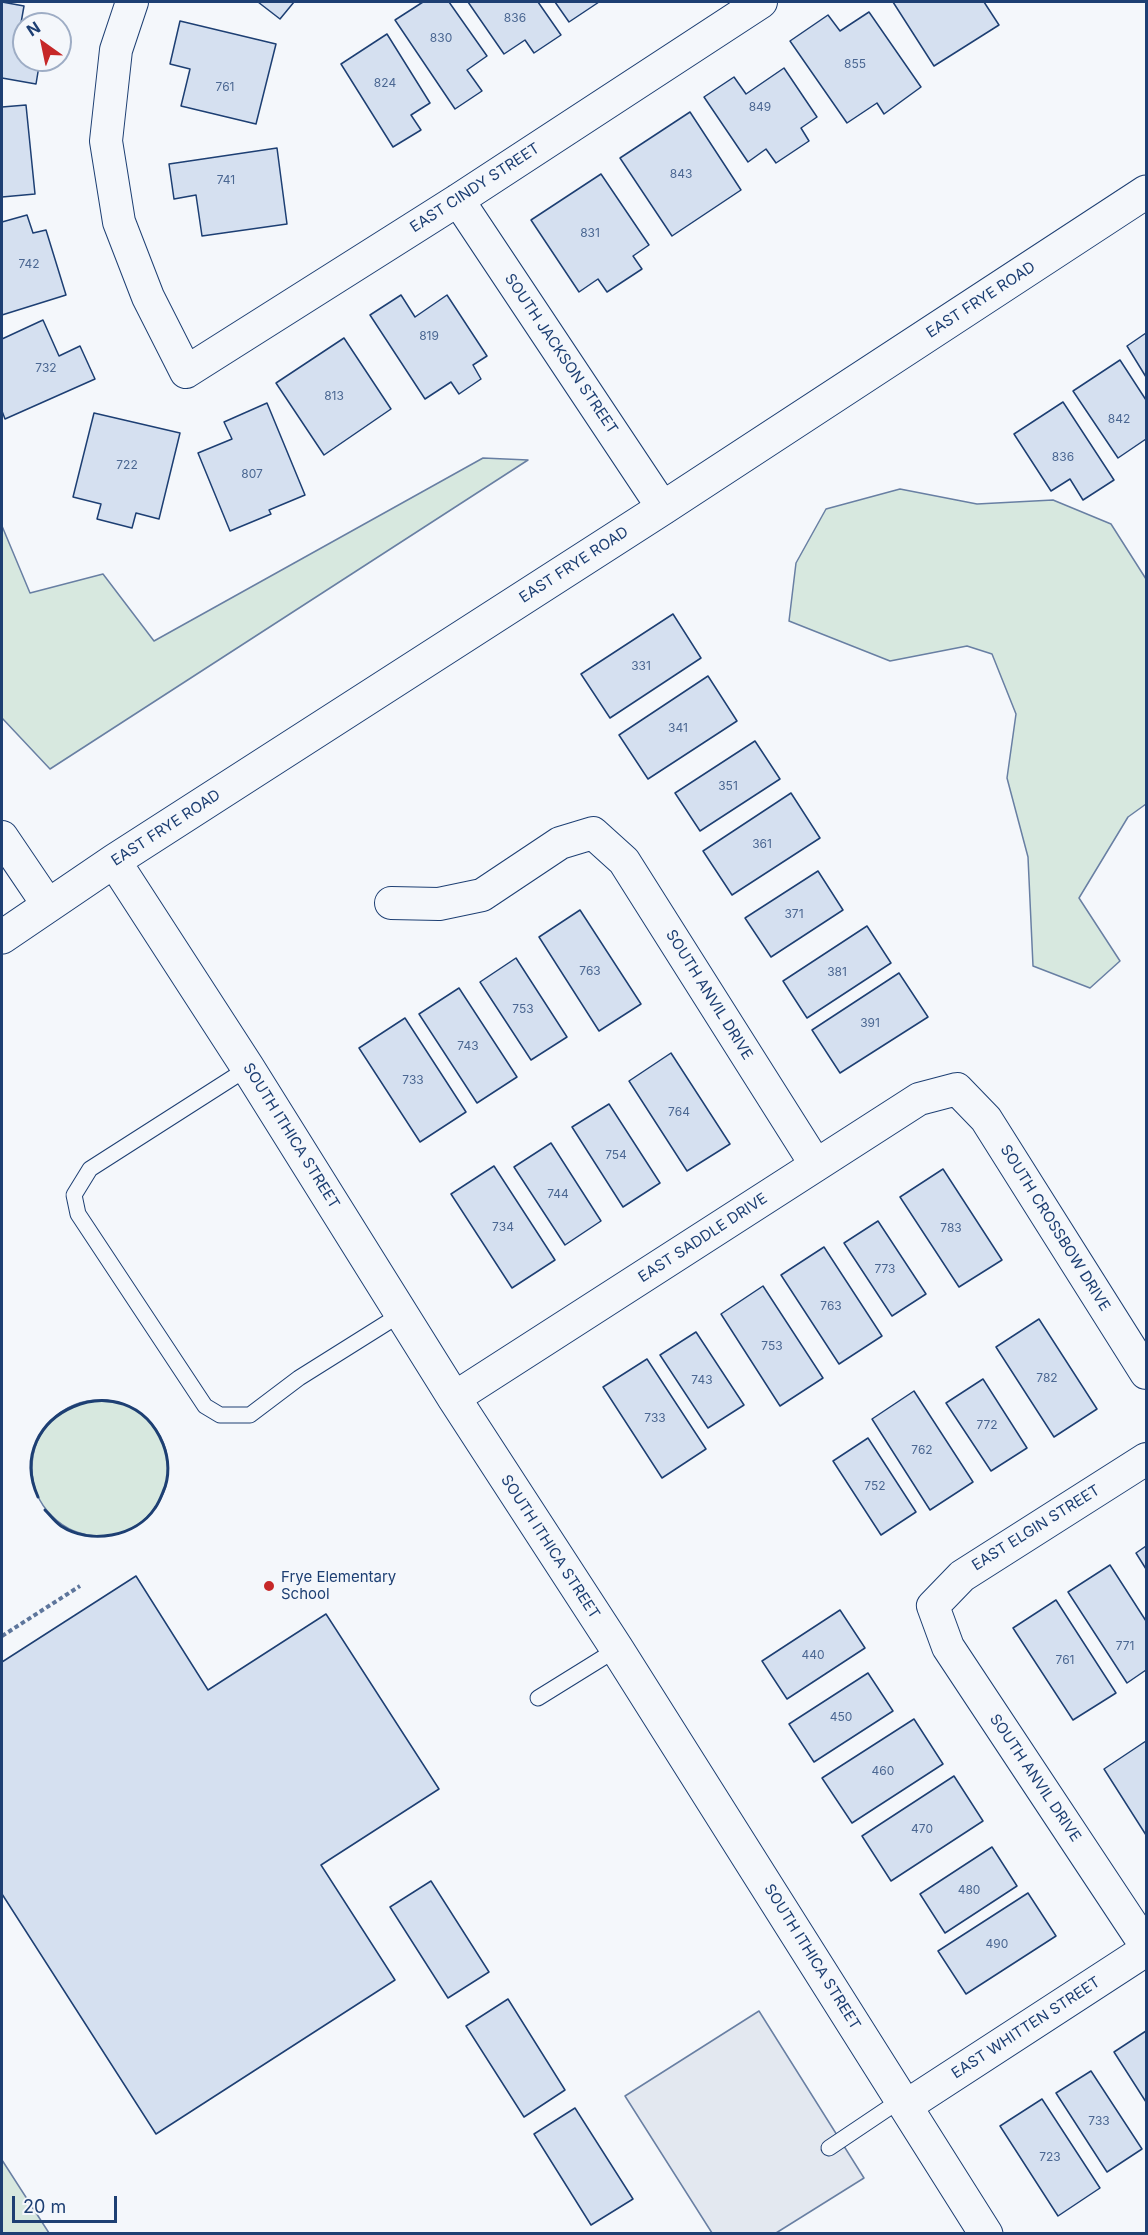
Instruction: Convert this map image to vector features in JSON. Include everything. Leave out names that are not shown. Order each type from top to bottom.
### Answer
[{"type":"street","name":"EAST CINDY STREET","points":[[132,2],[116,50],[106,141],[118,222],[148,297],[186,372],[458,200],[761,2]]},
{"type":"street","name":"EAST FRYE ROAD","points":[[2,937],[114,861],[663,508],[1146,192]]},
{"type":"street","name":"SOUTH JACKSON STREET","points":[[458,200],[663,508]]},
{"type":"street","name":"SOUTH ANVIL DRIVE","points":[[391,903],[438,904],[482,895],[560,843],[593,833],[624,861],[816,1165]]},
{"type":"street","points":[[2,837],[48,905]]},
{"type":"street","name":"SOUTH ITHICA STREET","points":[[114,861],[249,1068],[454,1398],[617,1649],[986,2234]]},
{"type":"street","name":"EAST SADDLE DRIVE","points":[[454,1398],[919,1099],[957,1089]]},
{"type":"street","name":"SOUTH CROSSBOW DRIVE","points":[[957,1089],[986,1119],[1146,1373]]},
{"type":"street","name":"EAST ELGIN STREET","points":[[933,1606],[962,1576],[1146,1459]]},
{"type":"street","name":"SOUTH ANVIL DRIVE","points":[[933,1606],[948,1647],[1146,1948]]},
{"type":"street","name":"EAST WHITTEN STREET","points":[[904,2103],[1146,1948]]},
{"type":"lane","points":[[249,1068],[90,1169],[74,1195],[78,1214],[205,1406],[220,1416],[250,1414],[299,1378],[401,1314]]},
{"type":"lane","points":[[538,1698],[617,1649]]},
{"type":"lane","points":[[829,2148],[904,2103]]},
{"type":"path","points":[[2,1636],[80,1586]]},
{"type":"shaded area","points":[[483,458],[528,460],[50,769],[2,718],[2,526],[30,593],[103,574],[154,641]]},
{"type":"shaded area","points":[[900,489],[977,504],[1053,500],[1111,524],[1146,579],[1146,804],[1128,817],[1079,898],[1120,961],[1090,988],[1033,966],[1028,857],[1007,778],[1016,714],[992,654],[967,646],[890,661],[789,621],[796,563],[826,509]]},
{"type":"shaded area","points":[[100,1400],[126,1405],[148,1420],[163,1442],[168,1468],[163,1494],[148,1516],[126,1531],[100,1536],[74,1531],[52,1516],[37,1494],[32,1468],[37,1442],[52,1420],[74,1405]]},
{"type":"shaded area","points":[[759,2011],[864,2178],[776,2233],[712,2233],[625,2096]]},
{"type":"shaded area","points":[[2,2160],[49,2233],[2,2233]]},
{"type":"building","points":[[2,2],[24,6],[23,12],[12,12],[12,72],[38,72],[36,84],[2,78]]},
{"type":"building","points":[[258,2],[294,2],[280,19]]},
{"type":"building","points":[[423,2],[449,2],[487,56],[467,70],[482,91],[455,109],[395,20]]},
{"type":"building","points":[[468,2],[538,2],[561,35],[534,53],[525,40],[504,54]]},
{"type":"building","points":[[555,2],[599,2],[569,22]]},
{"type":"building","points":[[893,2],[984,2],[999,25],[934,66]]},
{"type":"building","points":[[869,12],[921,87],[884,114],[877,103],[847,123],[790,41],[828,15],[840,31]]},
{"type":"building","points":[[180,21],[276,44],[256,124],[181,106],[190,69],[170,64]]},
{"type":"building","points":[[387,34],[430,103],[411,115],[421,130],[393,147],[341,64]]},
{"type":"building","points":[[784,68],[817,117],[801,128],[809,141],[776,163],[766,149],[748,162],[704,97],[734,77],[746,94]]},
{"type":"building","points":[[26,105],[35,194],[2,197],[2,107]]},
{"type":"building","points":[[690,112],[741,190],[672,236],[620,158]]},
{"type":"building","points":[[277,148],[287,224],[202,236],[196,195],[174,199],[169,164]]},
{"type":"building","points":[[601,174],[649,245],[633,256],[642,269],[607,292],[598,279],[579,292],[531,220]]},
{"type":"building","points":[[27,215],[33,233],[46,230],[66,295],[2,315],[2,222]]},
{"type":"building","points":[[401,295],[415,317],[447,295],[487,356],[473,365],[481,379],[459,394],[451,382],[425,399],[370,315]]},
{"type":"building","points":[[43,320],[59,356],[80,346],[95,379],[5,419],[2,411],[2,339]]},
{"type":"building","points":[[1146,333],[1146,377],[1127,346]]},
{"type":"building","points":[[344,338],[391,409],[324,455],[276,383]]},
{"type":"building","points":[[1120,360],[1146,400],[1146,439],[1118,458],[1073,391]]},
{"type":"building","points":[[1063,402],[1114,480],[1083,500],[1070,479],[1051,491],[1014,434]]},
{"type":"building","points":[[267,403],[305,495],[269,510],[271,514],[230,531],[198,453],[232,439],[224,422]]},
{"type":"building","points":[[94,413],[180,433],[159,519],[136,513],[132,528],[97,519],[101,504],[73,497]]},
{"type":"building","points":[[673,614],[701,658],[610,718],[581,674]]},
{"type":"building","points":[[708,676],[737,721],[648,779],[619,735]]},
{"type":"building","points":[[755,741],[780,779],[700,831],[675,793]]},
{"type":"building","points":[[791,793],[820,838],[732,895],[703,851]]},
{"type":"building","points":[[818,871],[843,910],[771,957],[745,918]]},
{"type":"building","points":[[580,910],[641,1004],[599,1031],[539,937]]},
{"type":"building","points":[[867,926],[891,963],[807,1018],[783,981]]},
{"type":"building","points":[[516,958],[567,1037],[531,1060],[480,982]]},
{"type":"building","points":[[899,973],[928,1017],[840,1073],[812,1030]]},
{"type":"building","points":[[459,988],[517,1077],[477,1103],[419,1014]]},
{"type":"building","points":[[405,1018],[466,1112],[420,1142],[359,1048]]},
{"type":"building","points":[[671,1053],[730,1144],[687,1171],[629,1081]]},
{"type":"building","points":[[609,1104],[660,1183],[623,1207],[572,1127]]},
{"type":"building","points":[[551,1143],[601,1221],[565,1245],[514,1167]]},
{"type":"building","points":[[494,1166],[555,1260],[512,1288],[451,1194]]},
{"type":"building","points":[[943,1169],[1002,1260],[959,1287],[900,1197]]},
{"type":"building","points":[[878,1221],[926,1294],[892,1316],[844,1243]]},
{"type":"building","points":[[824,1247],[882,1336],[839,1364],[781,1275]]},
{"type":"building","points":[[763,1286],[823,1378],[780,1406],[721,1314]]},
{"type":"building","points":[[1039,1319],[1097,1409],[1054,1437],[996,1347]]},
{"type":"building","points":[[696,1332],[744,1405],[708,1428],[660,1355]]},
{"type":"building","points":[[647,1359],[706,1449],[662,1478],[603,1387]]},
{"type":"building","points":[[983,1379],[1027,1448],[991,1471],[946,1403]]},
{"type":"building","points":[[914,1391],[973,1482],[930,1510],[872,1419]]},
{"type":"building","points":[[868,1438],[916,1512],[881,1535],[833,1461]]},
{"type":"building","points":[[1146,1546],[1146,1569],[1136,1553]]},
{"type":"building","points":[[1110,1565],[1146,1621],[1146,1670],[1127,1683],[1068,1592]]},
{"type":"building","points":[[136,1576],[208,1690],[326,1614],[439,1789],[321,1865],[395,1980],[156,2134],[2,1894],[2,1662]]},
{"type":"building","points":[[1056,1600],[1116,1693],[1073,1720],[1013,1628]]},
{"type":"building","points":[[840,1610],[865,1648],[787,1699],[762,1661]]},
{"type":"building","points":[[868,1673],[893,1711],[814,1762],[789,1724]]},
{"type":"building","points":[[914,1719],[943,1764],[852,1823],[822,1778]]},
{"type":"building","points":[[1146,1741],[1146,1835],[1104,1769]]},
{"type":"building","points":[[954,1776],[983,1821],[891,1881],[862,1836]]},
{"type":"building","points":[[992,1847],[1017,1886],[945,1933],[920,1894]]},
{"type":"building","points":[[431,1881],[489,1972],[448,1998],[390,1907]]},
{"type":"building","points":[[1028,1893],[1056,1936],[966,1994],[938,1951]]},
{"type":"building","points":[[508,1999],[565,2090],[524,2117],[466,2026]]},
{"type":"building","points":[[1146,2031],[1146,2102],[1114,2052]]},
{"type":"building","points":[[1091,2071],[1142,2149],[1107,2172],[1056,2093]]},
{"type":"building","points":[[1042,2099],[1100,2188],[1058,2216],[1000,2126]]},
{"type":"building","points":[[575,2108],[633,2199],[591,2225],[534,2134]]},
{"type":"wall","points":[[38,1497],[31,1467],[37,1441],[52,1421],[73,1407],[98,1401],[123,1404],[146,1418],[163,1444],[167,1456],[167,1480],[155,1508],[136,1526],[112,1535],[85,1535],[61,1526],[45,1510]]},
{"type":"place","name":"Frye Elementary School","points":[[269,1586]]}]
